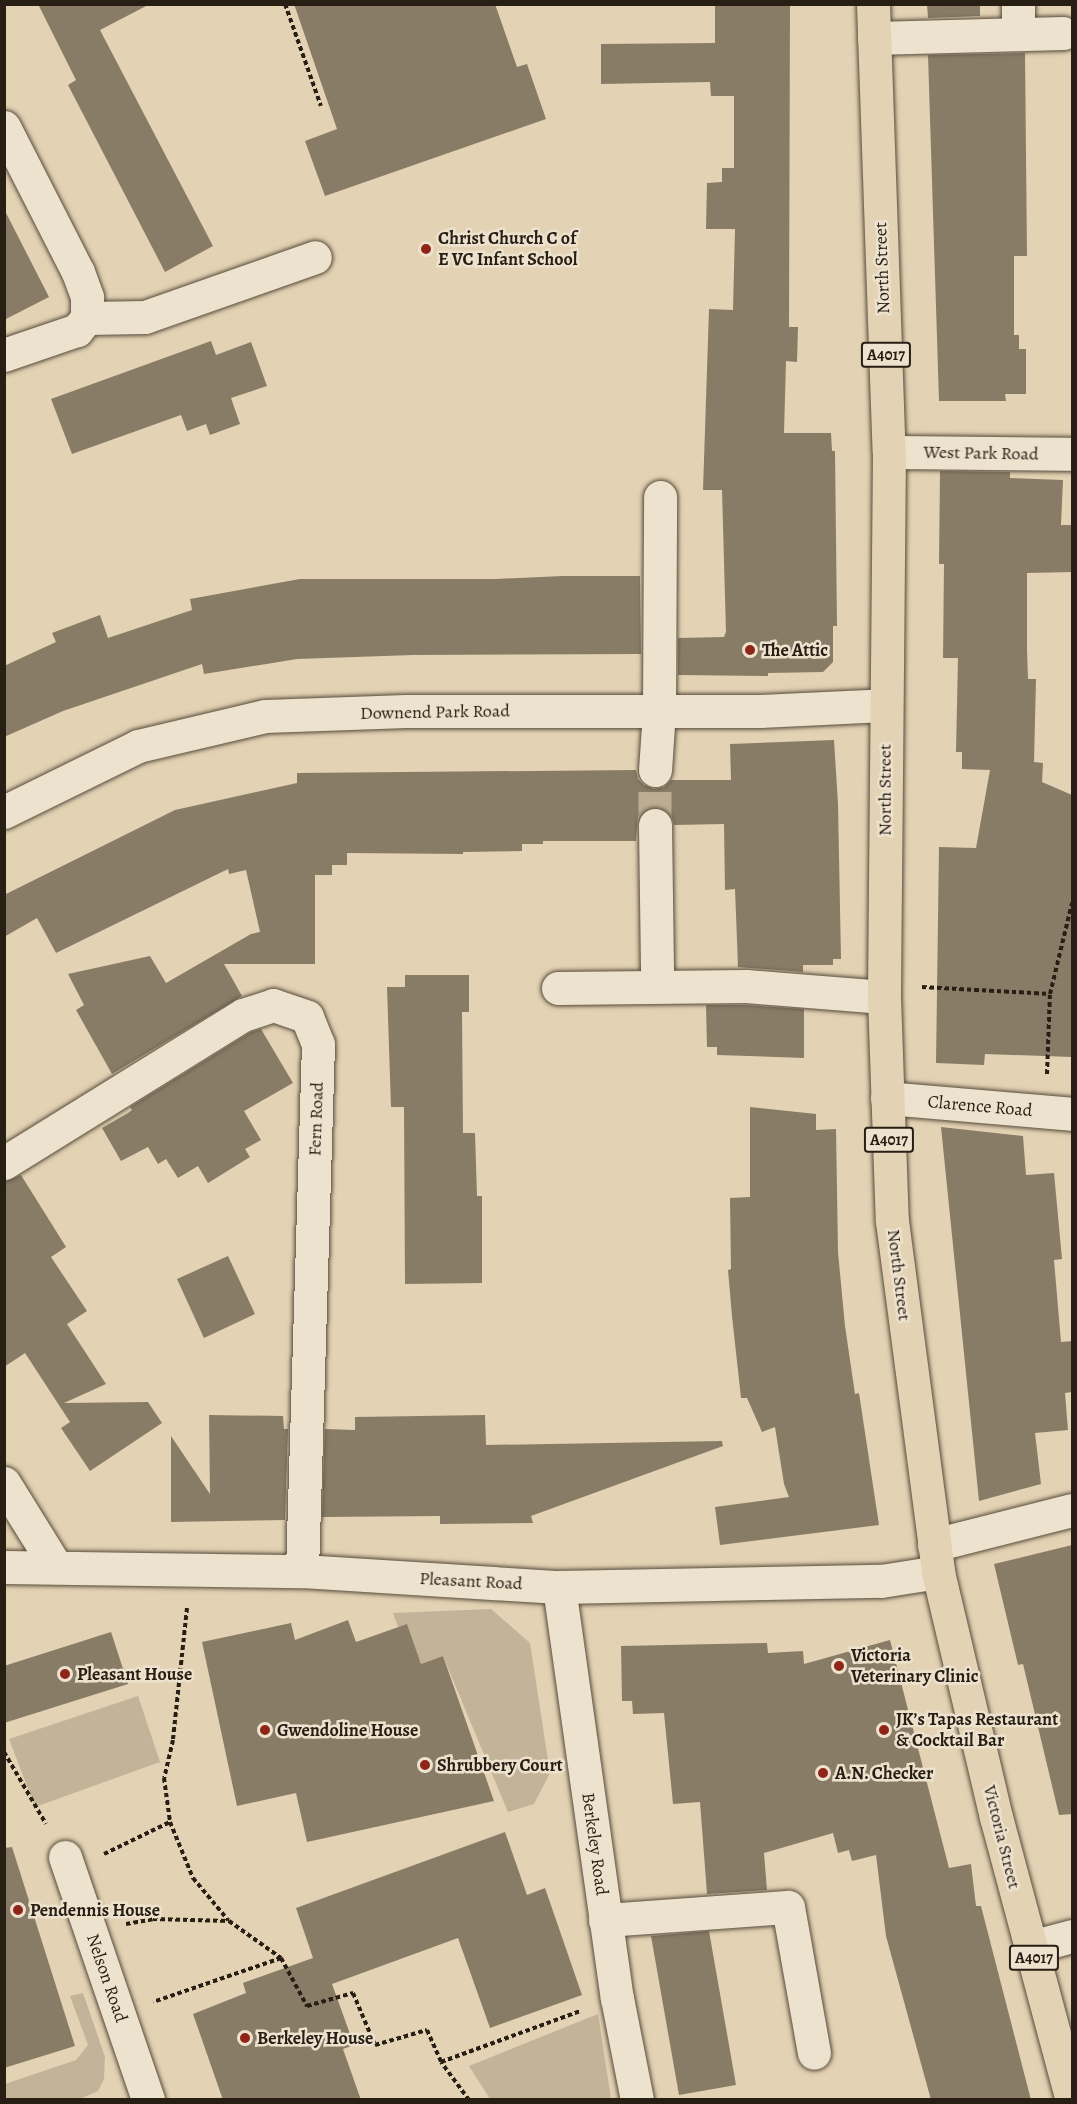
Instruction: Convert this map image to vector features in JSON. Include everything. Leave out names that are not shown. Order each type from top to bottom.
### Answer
[{"type":"main road","name":"North Street","points":[[873,4],[889,452],[884,991],[887,1098],[892,1221],[936,1559]]},
{"type":"main road","name":"Victoria Street","points":[[936,1559],[996,1817],[1072,2100]]},
{"type":"street","points":[[874,38],[1018,20],[1063,33]]},
{"type":"street","points":[[4,127],[78,272],[87,297],[87,318],[77,330],[4,355]]},
{"type":"street","points":[[87,318],[145,317],[315,257]]},
{"type":"street","name":"West Park Road","points":[[889,452],[1072,454]]},
{"type":"street","points":[[656,770],[660,497]]},
{"type":"street","name":"Downend Park Road","points":[[4,812],[138,746],[265,716],[406,711],[760,711],[885,705]]},
{"type":"street","points":[[655,825],[657,969]]},
{"type":"street","points":[[558,988],[746,986],[884,991]]},
{"type":"street","name":"Fern Road","points":[[4,1163],[243,1015],[273,1005],[307,1017],[318,1044],[302,1571]]},
{"type":"street","name":"Clarence Road","points":[[887,1098],[1059,1113]]},
{"type":"street","points":[[4,1483],[56,1567]]},
{"type":"street","name":"Pleasant Road","points":[[4,1568],[302,1571],[559,1587],[881,1581],[1072,1510]]},
{"type":"street","name":"Berkeley Road","points":[[559,1587],[617,1998],[637,2100]]},
{"type":"street","name":"Nelson Road","points":[[68,1864],[148,2100]]},
{"type":"street","points":[[606,1920],[788,1907],[814,2053]]},
{"type":"street","points":[[1031,1947],[1072,1936]]},
{"type":"path","points":[[285,4],[321,106]]},
{"type":"path","points":[[1059,1113],[1050,994],[1072,903]]},
{"type":"path","points":[[884,991],[1050,994]]},
{"type":"path","points":[[191,1569],[173,1740],[164,1778],[170,1822],[193,1878],[229,1921],[281,1958],[307,2006],[353,1993],[375,2045],[427,2030],[441,2062],[469,2100]]},
{"type":"path","points":[[4,1752],[68,1864],[170,1822]]},
{"type":"path","points":[[90,1930],[153,1919],[229,1921]]},
{"type":"path","points":[[119,2014],[281,1958]]},
{"type":"path","points":[[441,2062],[617,1998]]},
{"type":"shaded area","points":[[491,1609],[530,1643],[550,1773],[534,1804],[508,1812],[443,1656],[421,1664],[407,1625],[398,1627],[393,1613]]},
{"type":"shaded area","points":[[138,1696],[160,1762],[35,1807],[9,1739]]},
{"type":"shaded area","points":[[83,1993],[105,2057],[104,2079],[98,2091],[80,2099],[5,2099],[5,2084],[76,2060],[88,2045],[70,1996]]},
{"type":"shaded area","points":[[598,2014],[611,2099],[490,2099],[469,2066]]},
{"type":"building","points":[[38,4],[150,4],[100,30],[213,246],[165,272],[68,85],[76,80]]},
{"type":"building","points":[[294,4],[495,4],[517,67],[527,64],[546,119],[325,196],[305,141],[337,129]]},
{"type":"building","points":[[715,4],[790,4],[789,327],[798,327],[797,362],[786,361],[784,433],[831,433],[832,451],[835,451],[837,626],[833,626],[833,662],[823,672],[768,673],[768,676],[678,675],[678,638],[724,637],[726,632],[722,490],[703,490],[709,309],[733,310],[735,229],[706,229],[707,183],[722,182],[722,168],[734,168],[734,96],[711,96],[710,82],[601,84],[601,44],[715,43]]},
{"type":"building","points":[[927,4],[980,4],[980,16],[928,18]]},
{"type":"building","points":[[1025,53],[1027,256],[1014,256],[1014,335],[1019,335],[1019,349],[1026,349],[1026,394],[1005,394],[1006,401],[939,401],[928,55]]},
{"type":"building","points":[[4,209],[49,297],[4,320]]},
{"type":"building","points":[[211,341],[216,355],[251,342],[267,386],[231,398],[240,424],[210,435],[206,424],[187,431],[181,415],[72,454],[51,399]]},
{"type":"building","points":[[940,471],[1010,472],[1010,478],[1063,480],[1061,525],[1072,525],[1072,572],[1027,573],[1027,649],[1028,679],[1036,679],[1034,762],[1043,763],[1042,782],[1072,795],[1072,1057],[985,1054],[984,1065],[936,1063],[939,847],[976,848],[990,770],[962,769],[962,752],[956,752],[958,658],[943,658],[944,564],[939,564]]},
{"type":"building","points":[[640,576],[641,654],[413,655],[297,659],[204,674],[202,664],[63,711],[4,737],[4,666],[56,642],[52,633],[100,615],[108,638],[192,610],[190,599],[300,579],[496,579]]},
{"type":"building","points":[[834,740],[838,804],[841,959],[833,959],[833,965],[803,965],[803,972],[738,967],[735,889],[725,890],[724,824],[674,825],[671,815],[664,808],[655,806],[646,809],[638,816],[636,841],[543,841],[543,844],[522,844],[522,851],[463,852],[463,854],[347,853],[347,865],[332,865],[332,875],[315,875],[315,964],[224,964],[242,996],[112,1074],[76,1010],[84,1005],[68,974],[150,956],[166,983],[251,934],[260,932],[246,870],[229,874],[228,869],[56,953],[37,918],[4,937],[4,895],[175,810],[297,783],[297,773],[636,770],[638,779],[644,785],[654,789],[664,787],[671,780],[731,780],[730,744]]},
{"type":"building","points":[[405,975],[469,975],[469,1012],[462,1012],[463,1133],[475,1133],[477,1196],[482,1196],[482,1283],[405,1284],[404,1107],[391,1107],[387,987],[405,987]]},
{"type":"building","points":[[706,1005],[804,1009],[804,1058],[717,1055],[717,1047],[707,1047]]},
{"type":"building","points":[[261,1029],[293,1083],[244,1111],[261,1140],[245,1149],[250,1157],[208,1183],[198,1166],[178,1178],[166,1159],[158,1164],[148,1147],[121,1161],[102,1128],[132,1110],[130,1107],[251,1032]]},
{"type":"building","points":[[750,1107],[816,1114],[816,1130],[836,1129],[838,1252],[845,1326],[855,1394],[859,1393],[879,1525],[720,1545],[715,1507],[789,1497],[784,1484],[775,1427],[762,1432],[747,1398],[741,1398],[732,1316],[728,1270],[731,1269],[730,1198],[750,1197]]},
{"type":"building","points":[[941,1127],[1023,1136],[1026,1175],[1054,1173],[1062,1259],[1054,1260],[1061,1342],[1072,1341],[1072,1392],[1065,1393],[1068,1430],[1035,1433],[1041,1484],[979,1501]]},
{"type":"building","points":[[21,1175],[66,1247],[51,1257],[87,1311],[67,1324],[106,1384],[64,1403],[148,1402],[162,1423],[90,1471],[61,1428],[70,1422],[25,1353],[4,1367],[4,1182]]},
{"type":"building","points":[[228,1256],[255,1314],[204,1338],[177,1279]]},
{"type":"building","points":[[209,1415],[283,1416],[284,1429],[288,1429],[285,1520],[171,1522],[171,1436],[210,1494]]},
{"type":"building","points":[[485,1415],[486,1445],[722,1441],[723,1446],[531,1516],[533,1523],[440,1524],[440,1516],[322,1517],[325,1429],[355,1430],[355,1417]]},
{"type":"building","points":[[1072,1545],[1072,1814],[1059,1815],[1023,1664],[1018,1665],[994,1564]]},
{"type":"building","points":[[348,1620],[356,1642],[407,1624],[421,1664],[443,1656],[494,1801],[307,1842],[296,1793],[237,1806],[202,1642],[291,1623],[295,1640]]},
{"type":"building","name":"Pleasant House","points":[[111,1632],[128,1684],[4,1723],[4,1666]]},
{"type":"building","points":[[890,1640],[949,1868],[971,1864],[976,1906],[981,1906],[1031,2100],[931,2100],[886,1936],[876,1855],[852,1861],[849,1850],[838,1853],[833,1833],[764,1853],[767,1890],[707,1894],[700,1802],[673,1804],[664,1713],[633,1714],[632,1701],[622,1701],[621,1646],[767,1643],[768,1653],[803,1651],[804,1664]]},
{"type":"building","points":[[505,1832],[527,1895],[545,1888],[582,1995],[490,2028],[458,1938],[332,1984],[354,2045],[343,2049],[361,2100],[223,2100],[193,2014],[246,1993],[243,1983],[313,1958],[296,1908]]},
{"type":"building","name":"Pendennis House","points":[[12,1847],[75,2046],[4,2068],[4,1848]]},
{"type":"building","points":[[709,1931],[736,2085],[679,2095],[651,1936]]},
{"type":"tunnel","points":[[655,770],[655,825]]},
{"type":"place","name":"Christ Church C of E VC Infant School","points":[[426,249]]},
{"type":"place","name":"The Attic","points":[[750,650]]},
{"type":"place","name":"Victoria Veterinary Clinic","points":[[839,1666]]},
{"type":"place","name":"Pleasant House","points":[[65,1674]]},
{"type":"place","name":"Gwendoline House","points":[[265,1730]]},
{"type":"place","name":"JK’s Tapas Restaurant & Cocktail Bar","points":[[884,1730]]},
{"type":"place","name":"Shrubbery Court","points":[[425,1765]]},
{"type":"place","name":"A.N. Checker","points":[[823,1773]]},
{"type":"place","name":"Pendennis House","points":[[18,1910]]},
{"type":"place","name":"Berkeley House","points":[[245,2038]]}]
